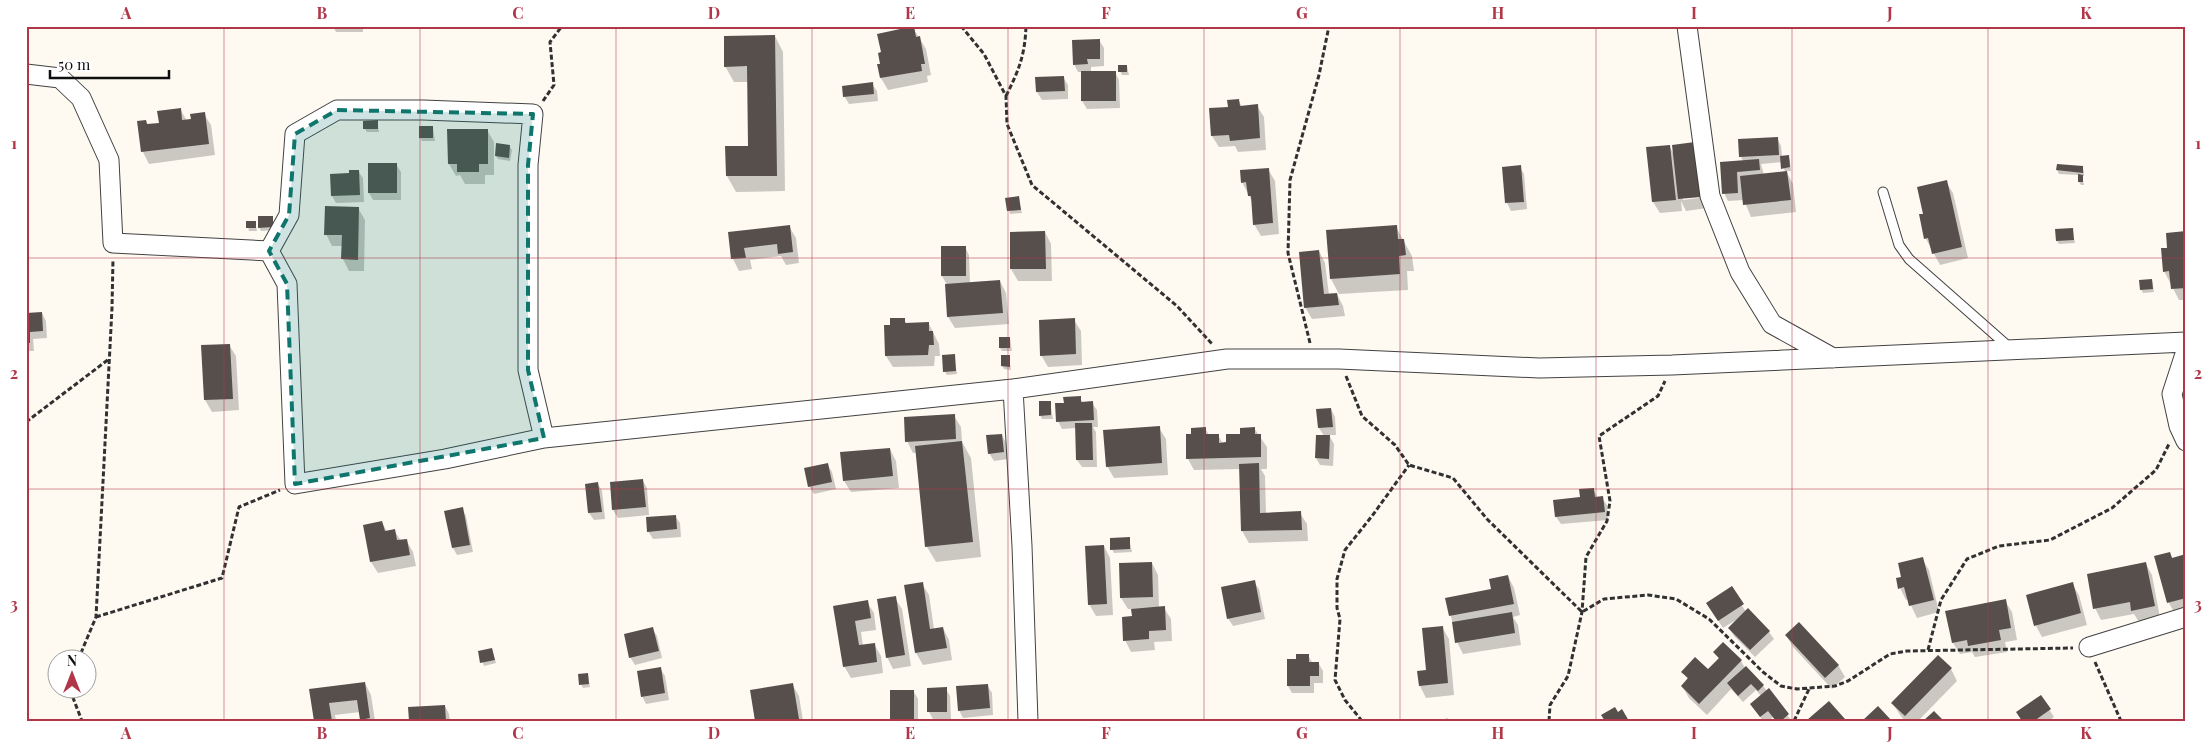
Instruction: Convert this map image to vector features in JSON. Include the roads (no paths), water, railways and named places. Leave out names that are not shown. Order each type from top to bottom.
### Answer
[{"type":"street","points":[[1687,26],[1710,196],[1740,272],[1772,324],[1833,358]]},
{"type":"street","points":[[26,74],[60,78],[81,98],[109,160],[113,243],[269,251]]},
{"type":"street","points":[[269,251],[290,215],[295,134],[337,110],[423,110],[533,114],[528,165],[528,370],[544,438]]},
{"type":"street","points":[[269,251],[287,284],[295,484],[445,459],[544,438],[1013,389],[1227,359],[1340,359],[1539,368],[1672,365],[2186,342]]},
{"type":"street","points":[[2182,434],[2172,394],[2186,351]]},
{"type":"street","points":[[1013,389],[1022,546],[1028,721]]},
{"type":"street","points":[[2089,647],[2186,617]]},
{"type":"lane","points":[[1884,192],[1899,246],[1909,260],[2012,350]]}]
